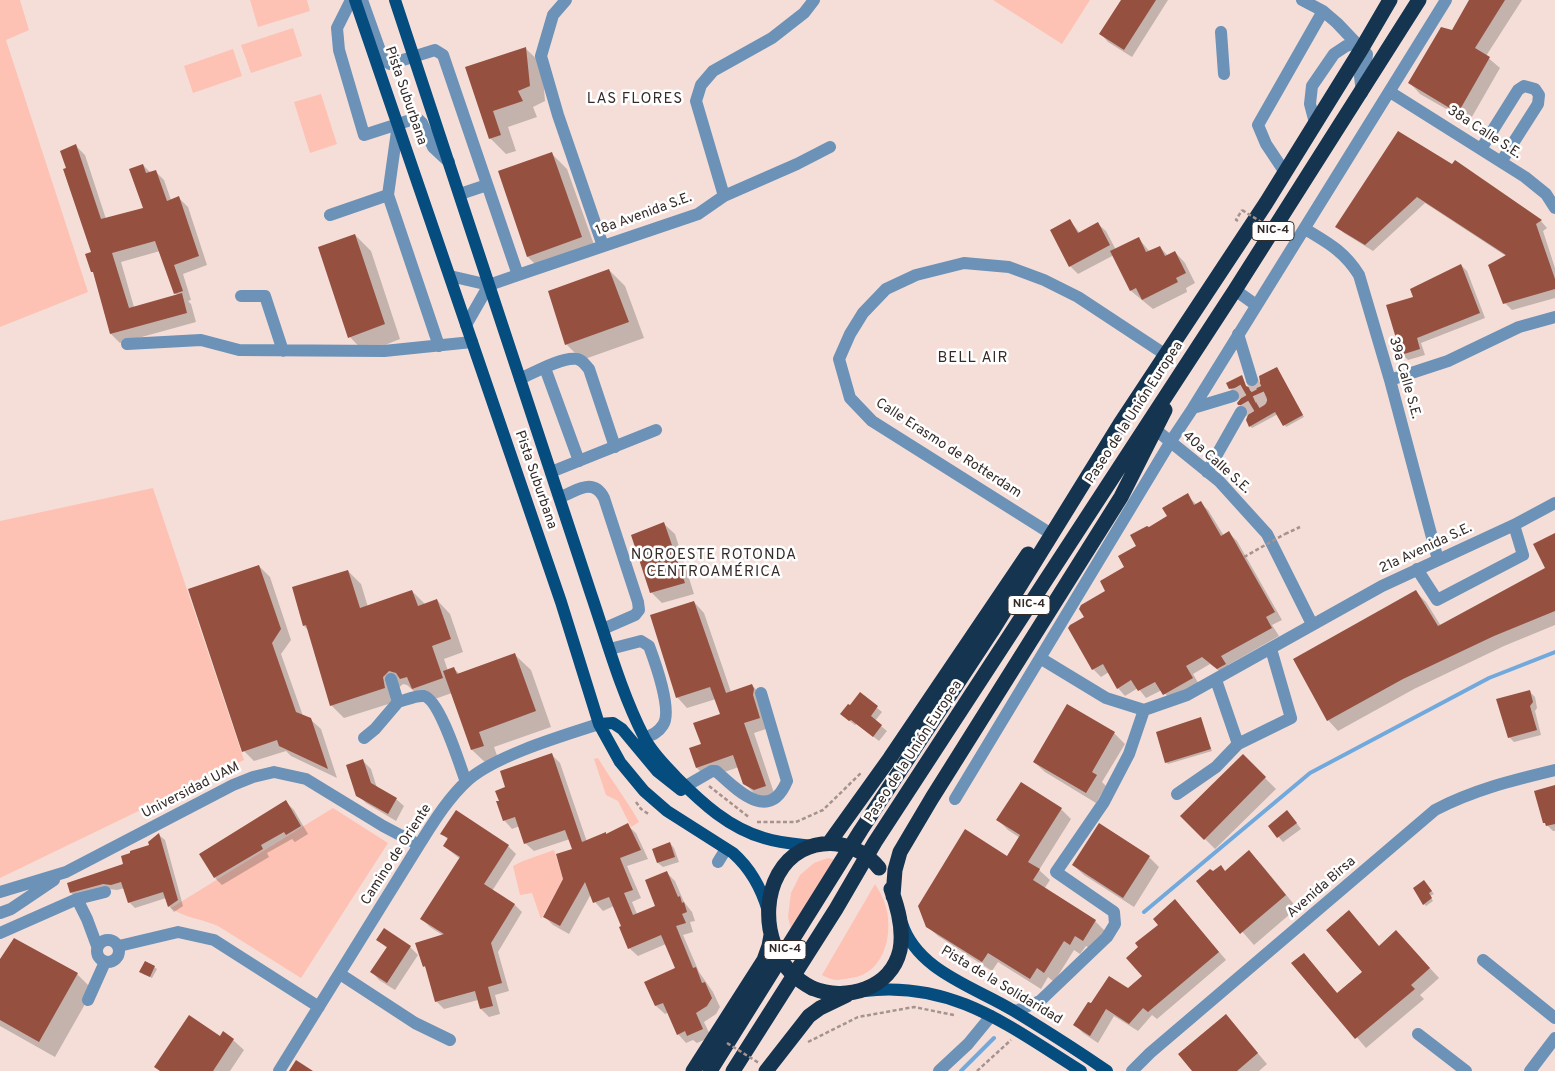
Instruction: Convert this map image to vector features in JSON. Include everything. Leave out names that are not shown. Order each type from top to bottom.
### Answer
[{"type":"highway","name":"Paseo de la Unión Europea","points":[[710,1071],[861,830],[992,631],[1120,424],[1262,209],[1315,123],[1359,46],[1390,0]]},
{"type":"highway","name":"Paseo de la Unión Europea","points":[[733,1071],[836,909],[875,842],[1235,290],[1420,0]]},
{"type":"highway","points":[[762,1067],[809,1016],[820,1008],[877,983],[888,973],[894,964],[901,943],[896,904],[895,870],[900,852],[1121,497],[1156,430],[1184,368]]},
{"type":"highway","name":"Paseo de la Unión Europea","points":[[827,844],[890,758],[1045,530],[1072,484],[1120,424]]},
{"type":"highway","points":[[857,992],[835,994],[812,988],[786,969],[776,950],[771,934],[768,913],[773,887],[783,865],[798,852],[827,844],[859,850],[872,859],[888,881],[896,904]]},
{"type":"highway","points":[[693,1071],[764,960],[771,934]]},
{"type":"main road","name":"Pista Suburbana","points":[[355,0],[561,602],[599,724],[620,762],[644,791],[667,811],[726,848],[748,867],[761,889],[768,913]]},
{"type":"main road","name":"Pista Suburbana","points":[[395,0],[603,629],[634,716],[644,738],[654,753],[704,805],[727,821],[754,835],[773,841],[827,844]]},
{"type":"main road","points":[[599,724],[614,723],[622,729],[662,775],[704,805]]},
{"type":"main road","name":"Pista de la Solidaridad","points":[[896,904],[908,937],[927,960],[972,989],[1013,1010],[1107,1071]]},
{"type":"main road","points":[[857,992],[895,989],[929,992],[960,1001],[991,1016],[1081,1071]]},
{"type":"street","points":[[351,0],[337,28],[340,50],[364,135],[417,118],[422,123],[433,148],[449,162]]},
{"type":"street","points":[[362,0],[383,59],[390,64],[435,50],[443,55],[518,275]]},
{"type":"street","points":[[566,0],[553,15],[541,56],[558,115],[603,246]]},
{"type":"street","points":[[724,196],[696,101],[701,85],[713,71],[772,38],[804,13],[814,0]]},
{"type":"street","points":[[1302,0],[1323,11],[1338,23],[1367,54],[1366,63],[1360,76],[1362,93]]},
{"type":"street","points":[[955,799],[1171,442],[1446,0]]},
{"type":"street","points":[[1284,171],[1266,144],[1258,125],[1323,11]]},
{"type":"street","points":[[1221,32],[1224,74]]},
{"type":"street","points":[[1315,123],[1310,104],[1312,86],[1334,54],[1346,46],[1359,46]]},
{"type":"street","points":[[1481,149],[1518,90],[1524,86],[1535,89],[1539,94],[1538,104],[1501,162]]},
{"type":"street","name":"38a Calle S.E.","points":[[1390,92],[1525,178],[1546,194],[1555,208]]},
{"type":"street","points":[[398,124],[388,195],[440,346]]},
{"type":"street","name":"18a Avenida S.E.","points":[[489,285],[698,214],[724,196],[797,164],[830,147]]},
{"type":"street","points":[[460,194],[487,185]]},
{"type":"street","points":[[330,215],[388,195]]},
{"type":"street","name":"39a Calle S.E.","points":[[1305,229],[1342,252],[1359,274],[1390,380],[1438,560]]},
{"type":"street","name":"Calle Erasmo de Rotterdam","points":[[1045,530],[872,421],[850,398],[839,359],[850,334],[863,313],[886,289],[916,275],[964,263],[1008,267],[1044,280],[1078,297],[1166,355]]},
{"type":"street","points":[[450,276],[489,285],[466,326]]},
{"type":"street","points":[[1235,290],[1256,305]]},
{"type":"street","points":[[241,296],[265,296],[283,350]]},
{"type":"street","points":[[1390,380],[1448,361],[1520,327],[1555,317]]},
{"type":"street","points":[[1238,334],[1252,380]]},
{"type":"street","points":[[127,344],[201,340],[239,350],[283,350],[384,357],[472,342]]},
{"type":"street","points":[[520,379],[565,360],[576,359],[583,361],[589,369],[615,447]]},
{"type":"street","points":[[544,368],[579,461]]},
{"type":"street","points":[[1193,408],[1233,396]]},
{"type":"street","points":[[1207,472],[1242,412]]},
{"type":"street","points":[[551,472],[656,430]]},
{"type":"street","name":"40a Calle S.E.","points":[[1156,430],[1218,481],[1267,534],[1312,624]]},
{"type":"street","points":[[560,497],[588,486],[600,490],[638,602],[639,610],[635,615],[603,629]]},
{"type":"street","name":"21a Avenida S.E.","points":[[1144,710],[1187,695],[1382,586],[1514,525],[1555,503]]},
{"type":"street","points":[[1417,569],[1438,600],[1523,555],[1514,525]]},
{"type":"street","points":[[610,649],[641,641],[649,646],[654,659],[667,711],[665,724],[657,733],[644,738]]},
{"type":"street","points":[[1177,794],[1216,767],[1238,744],[1291,718],[1271,648]]},
{"type":"street","points":[[1013,1010],[1016,1011],[1040,1001],[1108,937],[1115,924],[1114,912],[1056,872],[1104,802],[1129,754],[1144,710],[1106,698],[1040,658]]},
{"type":"street","points":[[392,679],[398,702]]},
{"type":"street","points":[[1216,680],[1238,744]]},
{"type":"street","points":[[686,786],[712,770],[716,771],[741,794],[760,801],[774,798],[782,791],[787,781],[761,692]]},
{"type":"street","points":[[364,738],[375,729],[398,702],[418,696],[425,696],[432,700],[441,717],[466,782]]},
{"type":"street","name":"Camino de Oriente","points":[[279,1071],[419,845],[466,782],[496,762],[599,724]]},
{"type":"street","name":"Avenida Birsa","points":[[1132,1071],[1150,1053],[1435,810],[1484,788],[1555,770]]},
{"type":"street","name":"Universidad UAM","points":[[0,892],[66,872],[233,785],[253,777],[274,772],[306,779],[383,826],[419,845]]},
{"type":"street","points":[[718,862],[726,848]]},
{"type":"street","points":[[0,913],[11,909],[66,872]]},
{"type":"street","points":[[0,933],[77,899],[105,892]]},
{"type":"street","points":[[77,899],[87,918],[108,944],[120,953],[117,959],[105,962],[99,959],[96,953],[108,944],[178,932],[214,940],[319,1007]]},
{"type":"street","points":[[1483,960],[1555,1018]]},
{"type":"street","points":[[88,1000],[105,962]]},
{"type":"street","points":[[340,974],[414,1023],[450,1040]]},
{"type":"street","points":[[1034,1024],[1034,1016],[1040,1001]]},
{"type":"street","points":[[939,1071],[968,1044],[991,1016]]},
{"type":"street","points":[[1418,1034],[1466,1071]]},
{"type":"street","points":[[1530,1071],[1555,1038]]},
{"type":"path","points":[[1236,220],[1242,210],[1285,237]]},
{"type":"path","points":[[1244,557],[1300,527]]},
{"type":"path","points":[[700,778],[755,822],[796,822],[823,810],[861,773]]},
{"type":"path","points":[[804,1046],[810,1040],[858,1017],[914,1007],[961,1016]]},
{"type":"path","points":[[977,1071],[1013,1038]]},
{"type":"path","points":[[727,1043],[762,1067]]},
{"type":"shaded area","points":[[0,0],[20,0],[29,30],[6,40],[88,292],[0,327]]},
{"type":"shaded area","points":[[250,0],[307,0],[310,11],[258,27]]},
{"type":"shaded area","points":[[993,0],[1090,0],[1062,44]]},
{"type":"shaded area","points":[[293,28],[302,56],[251,73],[241,45]]},
{"type":"shaded area","points":[[233,49],[242,76],[193,93],[184,66]]},
{"type":"shaded area","points":[[321,94],[337,144],[310,153],[294,102]]},
{"type":"shaded area","points":[[153,488],[244,760],[0,878],[0,521]]},
{"type":"shaded area","points":[[598,758],[639,822],[631,827],[618,801],[606,795],[594,759]]},
{"type":"shaded area","points":[[333,808],[388,843],[301,978],[218,926],[182,914],[171,908]]},
{"type":"shaded area","points":[[554,850],[563,879],[541,919],[532,893],[520,895],[513,866]]},
{"type":"shaded area","points":[[828,858],[841,861],[793,937],[788,917],[791,893],[800,875],[814,863]]},
{"type":"shaded area","points":[[875,884],[884,901],[888,924],[888,937],[880,959],[863,975],[836,980],[822,975]]},
{"type":"building","points":[[1121,0],[1156,0],[1124,50],[1099,34]]},
{"type":"building","points":[[1469,0],[1505,0],[1475,48],[1490,57],[1458,113],[1408,83],[1441,27],[1452,30]]},
{"type":"building","points":[[526,47],[530,86],[518,91],[523,101],[493,111],[501,135],[489,139],[465,67]]},
{"type":"building","points":[[1398,131],[1452,164],[1455,160],[1542,220],[1536,224],[1555,279],[1555,289],[1503,304],[1488,265],[1506,255],[1417,197],[1365,245],[1335,227]]},
{"type":"building","points":[[76,144],[101,219],[143,208],[129,169],[143,164],[146,173],[156,170],[167,201],[179,196],[199,256],[174,265],[183,291],[174,294],[155,241],[112,253],[129,308],[182,293],[187,313],[110,334],[93,272],[91,272],[85,254],[91,252],[63,169],[66,168],[60,151]]},
{"type":"building","points":[[552,152],[582,237],[527,257],[498,171]]},
{"type":"building","points":[[1070,219],[1078,233],[1098,222],[1110,245],[1069,267],[1050,230]]},
{"type":"building","points":[[355,234],[385,324],[348,338],[318,247]]},
{"type":"building","points":[[1139,237],[1146,252],[1160,246],[1165,256],[1175,251],[1186,273],[1176,278],[1178,282],[1142,300],[1136,288],[1130,291],[1110,251]]},
{"type":"building","points":[[1461,264],[1480,313],[1417,338],[1420,349],[1401,355],[1386,305],[1413,297],[1410,289]]},
{"type":"building","points":[[609,269],[629,322],[565,345],[548,291]]},
{"type":"building","points":[[1277,367],[1303,415],[1283,426],[1275,412],[1249,427],[1246,420],[1249,412],[1248,408],[1237,403],[1241,398],[1241,393],[1235,388],[1229,389],[1226,383],[1242,375],[1246,386],[1255,388],[1260,382],[1259,376]]},
{"type":"building","points":[[1188,493],[1194,505],[1201,501],[1221,536],[1229,531],[1275,612],[1266,617],[1272,628],[1221,656],[1226,664],[1217,669],[1202,657],[1186,666],[1193,678],[1163,695],[1155,682],[1138,691],[1131,680],[1117,689],[1103,664],[1092,670],[1068,628],[1084,617],[1079,609],[1081,605],[1105,591],[1100,581],[1124,567],[1118,556],[1136,546],[1130,535],[1147,526],[1149,527],[1167,516],[1162,508]]},
{"type":"building","points":[[664,522],[685,583],[650,593],[631,535]]},
{"type":"building","points":[[1555,533],[1555,611],[1494,636],[1403,679],[1327,721],[1293,659],[1416,590],[1438,626],[1545,568],[1533,544]]},
{"type":"building","points":[[259,565],[281,629],[272,643],[296,712],[311,718],[328,769],[279,746],[277,740],[242,752],[188,589]]},
{"type":"building","points":[[348,570],[360,608],[412,590],[418,606],[437,599],[451,639],[432,646],[443,678],[412,689],[407,677],[400,679],[396,673],[389,671],[383,677],[385,688],[330,706],[306,625],[303,626],[292,587]]},
{"type":"building","points":[[694,601],[726,693],[752,684],[754,689],[753,695],[760,718],[744,723],[766,786],[754,790],[743,784],[733,755],[696,768],[689,748],[701,744],[693,723],[720,714],[710,687],[676,698],[650,615]]},
{"type":"building","points":[[515,653],[536,711],[479,732],[484,746],[471,750],[443,671],[454,667],[457,674]]},
{"type":"building","points":[[1530,690],[1533,702],[1530,706],[1537,730],[1508,738],[1496,699]]},
{"type":"building","points":[[860,692],[878,706],[871,716],[882,725],[873,737],[840,714]]},
{"type":"building","points":[[1067,704],[1115,732],[1092,772],[1097,775],[1086,793],[1033,762]]},
{"type":"building","points":[[1201,717],[1211,749],[1165,763],[1156,732]]},
{"type":"building","points":[[552,753],[582,842],[606,832],[606,834],[628,823],[641,850],[620,858],[633,890],[624,893],[633,915],[655,906],[645,880],[667,871],[678,897],[680,896],[682,903],[684,902],[687,912],[682,914],[686,923],[676,926],[693,968],[696,967],[702,983],[705,982],[712,998],[707,1006],[696,1013],[703,1029],[687,1036],[685,1031],[677,1035],[663,1003],[655,1006],[644,982],[675,968],[661,935],[628,949],[609,897],[593,903],[585,882],[560,926],[543,917],[563,879],[556,854],[572,849],[565,830],[524,844],[515,817],[503,821],[496,801],[499,801],[495,791],[505,787],[500,771]]},
{"type":"building","points":[[1243,754],[1266,777],[1204,840],[1180,816]]},
{"type":"building","points":[[363,759],[371,783],[397,798],[388,814],[356,796],[346,765]]},
{"type":"building","points":[[1021,782],[1062,808],[1028,862],[1040,869],[1033,880],[1096,920],[1083,941],[1075,936],[1070,945],[1064,941],[1044,973],[1037,968],[1030,979],[988,953],[982,962],[926,927],[918,906],[965,829],[1007,856],[1020,835],[996,820]]},
{"type":"building","points":[[1555,785],[1555,824],[1546,826],[1543,823],[1534,791]]},
{"type":"building","points":[[286,800],[301,826],[286,835],[284,832],[261,845],[263,849],[214,878],[199,854]]},
{"type":"building","points":[[456,810],[509,845],[484,884],[515,904],[491,943],[502,983],[488,987],[493,1006],[480,1009],[475,991],[435,1002],[425,966],[423,967],[415,943],[444,934],[420,919],[460,857],[443,846],[448,838],[440,834]]},
{"type":"building","points":[[1287,810],[1297,823],[1277,838],[1268,826]]},
{"type":"building","points":[[1099,823],[1150,856],[1123,898],[1072,865]]},
{"type":"building","points":[[159,833],[178,900],[168,907],[163,892],[128,903],[121,882],[111,885],[103,884],[70,893],[67,883],[123,864],[121,856],[149,845],[148,842]]},
{"type":"building","points":[[670,842],[675,857],[657,863],[652,849]]},
{"type":"building","points":[[1249,850],[1286,895],[1240,934],[1196,881],[1210,869],[1213,871],[1221,865],[1225,871]]},
{"type":"building","points":[[1424,880],[1432,891],[1429,893],[1432,898],[1423,905],[1413,888]]},
{"type":"building","points":[[1175,899],[1219,952],[1148,1012],[1143,1008],[1129,1024],[1106,1009],[1090,1036],[1073,1025],[1088,1002],[1091,1003],[1109,976],[1128,988],[1142,976],[1126,958],[1138,947],[1135,943],[1158,925],[1153,919]]},
{"type":"building","points":[[1349,910],[1379,946],[1396,930],[1430,968],[1411,985],[1415,989],[1355,1039],[1291,963],[1304,953],[1337,993],[1362,972],[1326,930]]},
{"type":"building","points":[[384,928],[411,946],[387,983],[370,972],[387,947],[376,940]]},
{"type":"building","points":[[14,938],[78,973],[39,1042],[0,1020],[0,959]]},
{"type":"building","points":[[145,961],[155,966],[150,977],[139,972]]},
{"type":"building","points":[[1226,1014],[1258,1053],[1237,1071],[1192,1071],[1178,1054]]},
{"type":"building","points":[[189,1015],[220,1036],[223,1031],[234,1039],[213,1071],[160,1071],[154,1067]]},
{"type":"building","points":[[296,1060],[313,1071],[289,1071]]},
{"type":"waterway","points":[[1144,912],[1310,773],[1489,678],[1555,652]]},
{"type":"waterway","points":[[961,1071],[994,1038]]},
{"type":"tunnel","points":[[1241,412],[1261,400],[1252,380]]},
{"type":"tunnel","points":[[1233,396],[1254,384]]},
{"type":"district","name":"LAS FLORES","points":[[635,100]]},
{"type":"district","name":"BELL AIR","points":[[973,359]]},
{"type":"district","name":"NOROESTE ROTONDA CENTROAMÉRICA","points":[[714,564]]}]
